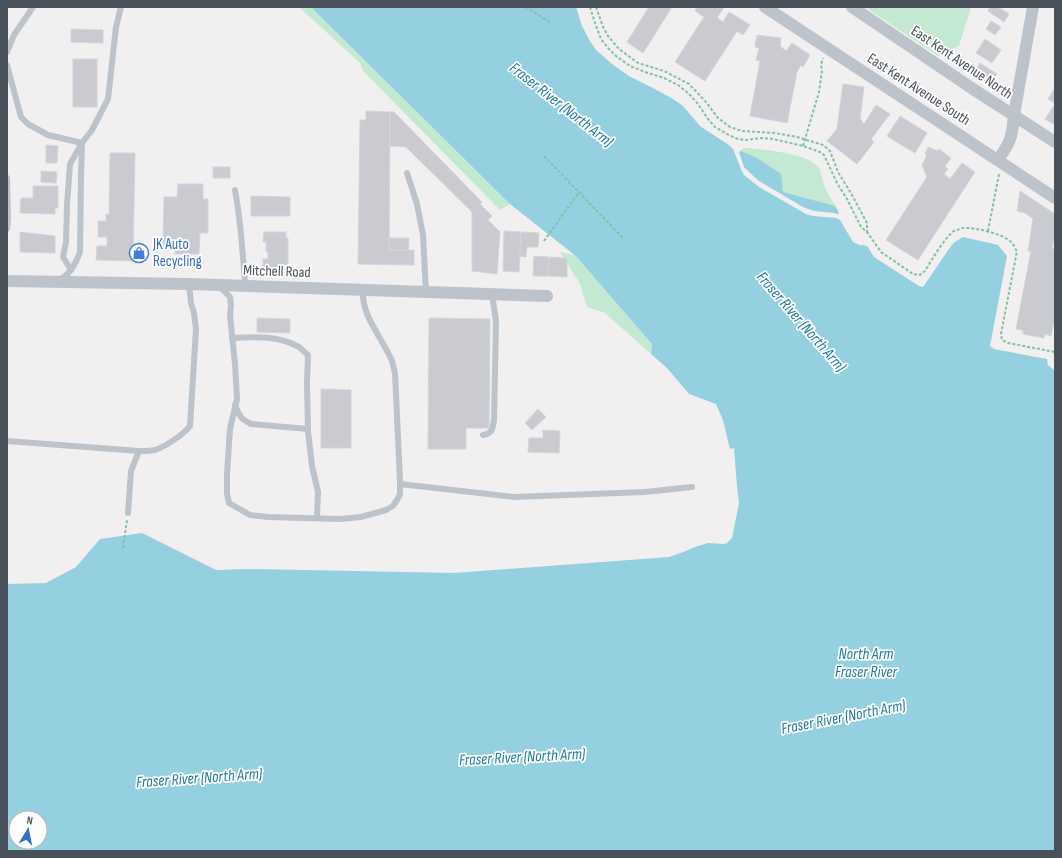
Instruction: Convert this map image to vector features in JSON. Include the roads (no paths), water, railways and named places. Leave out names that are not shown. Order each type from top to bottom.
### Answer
[{"type":"street","name":"East Kent Avenue South","points":[[764,7],[1055,198]]},
{"type":"street","name":"East Kent Avenue North","points":[[852,7],[1055,142]]},
{"type":"street","points":[[998,160],[1011,140],[1013,132],[1014,115],[1034,7]]},
{"type":"street","name":"Mitchell Road","points":[[7,281],[218,284],[547,296]]},
{"type":"lane","points":[[7,52],[14,34],[34,7]]},
{"type":"lane","points":[[71,270],[63,257],[66,242],[70,164],[82,143],[92,130],[108,99],[116,27],[121,7]]},
{"type":"lane","points":[[7,65],[21,117],[28,124],[48,136],[82,143]]},
{"type":"lane","points":[[55,282],[71,270],[80,252],[82,143]]},
{"type":"lane","points":[[407,174],[417,204],[423,235],[426,292]]},
{"type":"lane","points":[[7,178],[7,229]]},
{"type":"lane","points":[[235,190],[238,205],[245,286]]},
{"type":"lane","points":[[7,441],[139,451],[155,450],[174,440],[185,432],[190,426],[196,329],[189,284]]},
{"type":"lane","points":[[218,284],[230,297],[237,399],[230,429],[227,494],[229,503],[250,515],[268,517],[340,519],[361,517],[386,510],[393,506],[398,500],[400,494],[400,484],[395,373],[392,362],[364,309],[362,297],[363,290]]},
{"type":"lane","points":[[483,435],[489,434],[492,430],[494,421],[496,321],[492,294]]},
{"type":"lane","points":[[232,338],[263,337],[282,340],[300,348],[308,355],[308,429],[312,466],[318,492],[317,518]]},
{"type":"lane","points":[[235,405],[239,416],[251,424],[308,429]]},
{"type":"lane","points":[[128,513],[131,471],[139,451]]},
{"type":"lane","points":[[400,484],[514,497],[645,492],[692,487]]},
{"type":"water","name":"North Arm Fraser River","points":[[311,7],[577,7],[594,46],[621,70],[682,104],[703,128],[734,148],[757,158],[781,174],[783,192],[835,206],[857,243],[875,249],[911,276],[928,272],[964,231],[1004,239],[1014,252],[997,339],[1004,346],[1045,354],[1055,364],[1055,851],[7,851],[7,584],[46,583],[76,567],[100,539],[142,533],[216,570],[248,569],[454,573],[669,557],[686,551],[708,540],[725,536],[730,530],[734,498],[732,458],[723,420],[716,404],[689,394],[667,368],[651,354],[652,344],[575,255],[510,204]]},
{"type":"place","name":"JK Auto Recycling","points":[[139,253]]},
{"type":"water label","name":"Fraser River (North Arm)","points":[[562,104]]},
{"type":"water label","name":"Fraser River (North Arm)","points":[[802,321]]},
{"type":"water label","name":"Fraser River (North Arm)","points":[[843,716]]},
{"type":"water label","name":"Fraser River (North Arm)","points":[[522,756]]},
{"type":"water label","name":"Fraser River (North Arm)","points":[[199,777]]}]
